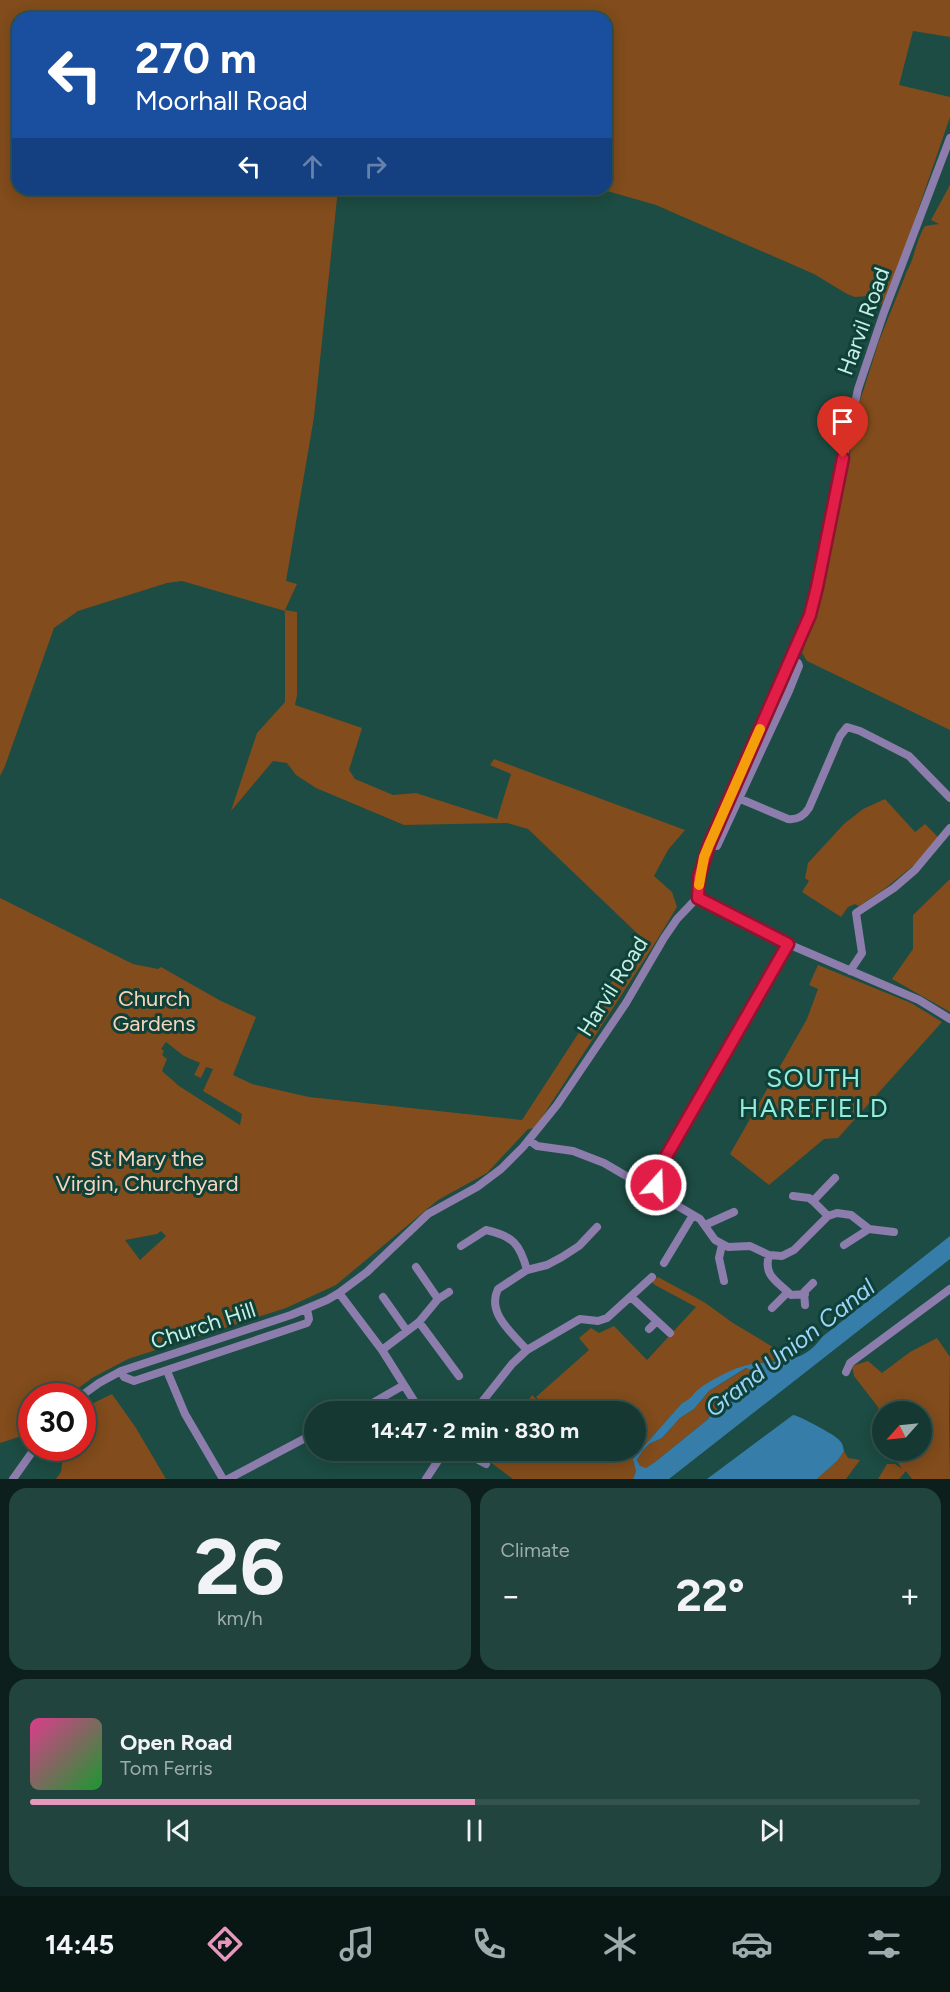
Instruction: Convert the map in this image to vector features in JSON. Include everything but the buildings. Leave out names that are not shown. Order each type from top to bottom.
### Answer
[{"type":"street","name":"Harvil Road","points":[[339,1293],[367,1272],[428,1215],[489,1178],[515,1156],[557,1105],[626,1003],[667,933],[698,898],[699,877],[709,845],[717,846],[735,797],[798,669],[798,663],[791,659],[810,615],[817,587],[858,389],[884,312],[950,138]]},
{"type":"street","points":[[735,797],[788,819],[795,819],[803,815],[809,808],[840,736],[847,727],[909,756],[950,798]]},
{"type":"street","points":[[850,971],[862,953],[856,913],[894,888],[915,870],[950,828]]},
{"type":"street","points":[[698,898],[788,944],[918,1000],[950,1019]]},
{"type":"street","points":[[662,1198],[656,1185],[656,1174],[788,944]]},
{"type":"street","points":[[529,1140],[537,1146],[560,1148],[589,1156],[693,1215],[722,1245],[735,1248],[750,1246],[769,1255],[782,1256],[788,1254],[828,1216],[837,1213],[851,1215],[869,1229],[894,1232]]},
{"type":"street","points":[[635,1182],[656,1174]]},
{"type":"street","points":[[813,1201],[835,1178]]},
{"type":"street","points":[[793,1196],[809,1198],[828,1216]]},
{"type":"street","points":[[705,1225],[734,1212]]},
{"type":"street","points":[[664,1263],[693,1215]]},
{"type":"street","points":[[527,1350],[498,1315],[495,1304],[498,1289],[527,1270],[547,1265],[562,1257],[579,1246],[597,1227]]},
{"type":"street","points":[[844,1245],[869,1229]]},
{"type":"street","points":[[461,1246],[486,1230],[509,1238],[520,1249],[527,1270]]},
{"type":"street","points":[[722,1245],[719,1258],[724,1281]]},
{"type":"street","points":[[769,1255],[766,1269],[769,1274],[793,1295],[805,1294]]},
{"type":"street","points":[[416,1267],[438,1299]]},
{"type":"street","points":[[483,1401],[512,1364],[527,1350],[580,1319],[603,1320],[652,1277]]},
{"type":"street","points":[[805,1305],[804,1292],[813,1283]]},
{"type":"street","points":[[846,1372],[850,1363],[950,1289]]},
{"type":"street","points":[[381,1350],[419,1322],[438,1299],[449,1292]]},
{"type":"street","points":[[772,1308],[788,1292]]},
{"type":"street","points":[[339,1293],[381,1350],[414,1401]]},
{"type":"street","name":"Church Hill","points":[[96,1385],[121,1371],[258,1327],[307,1309],[339,1293]]},
{"type":"street","points":[[383,1297],[407,1331]]},
{"type":"street","points":[[631,1297],[670,1333]]},
{"type":"street","points":[[121,1371],[124,1377],[134,1381],[167,1371],[307,1323],[309,1320],[307,1309]]},
{"type":"street","points":[[649,1329],[657,1321]]},
{"type":"street","points":[[419,1322],[459,1376]]},
{"type":"street","points":[[167,1371],[185,1414],[223,1479]]},
{"type":"street","points":[[376,1401],[404,1385]]},
{"type":"street","points":[[228,1479],[304,1439]]},
{"type":"street","points":[[13,1479],[26,1461]]},
{"type":"street","points":[[426,1479],[438,1461]]},
{"type":"street","points":[[480,1461],[486,1464]]},
{"type":"green space","points":[[0,0],[950,0],[950,37],[913,31],[899,85],[950,97],[950,117],[902,257],[883,303],[876,307],[872,305],[868,296],[855,297],[847,294],[814,274],[656,205],[612,192],[612,12],[12,12],[12,195],[337,195],[314,417],[286,581],[297,584],[285,610],[297,612],[295,705],[362,728],[349,770],[355,779],[393,795],[416,793],[497,819],[511,774],[490,765],[494,759],[685,830],[668,850],[654,876],[672,892],[677,907],[535,1128],[528,1129],[487,1173],[438,1200],[336,1285],[286,1308],[128,1359],[85,1383],[18,1383],[18,1437],[0,1443],[0,898],[133,964],[158,969],[161,967],[221,1001],[256,1017],[233,1075],[252,1084],[309,1097],[522,1120],[641,937],[528,829],[507,823],[404,825],[316,788],[296,775],[287,763],[273,761],[231,811],[257,733],[285,702],[285,611],[182,581],[167,583],[78,611],[54,628],[0,776]],"holes":[[[166,1042],[184,1056],[200,1063],[194,1075],[201,1078],[206,1067],[213,1069],[203,1091],[242,1114],[240,1125],[179,1086],[162,1071],[167,1059],[162,1055],[164,1051],[161,1049]],[[161,1231],[166,1236],[140,1260],[125,1240],[157,1234]]]},
{"type":"green space","points":[[950,185],[950,730],[807,661],[802,653],[823,593],[860,401],[879,341],[920,237],[925,226],[939,224],[931,220]]},
{"type":"green space","points":[[885,799],[915,832],[925,824],[938,837],[918,862],[859,906],[855,904],[848,907],[841,917],[802,892],[809,881],[805,878],[808,863],[844,824],[863,809]]},
{"type":"green space","points":[[950,879],[950,1012],[892,979],[913,949],[913,915]]},
{"type":"green space","points":[[818,965],[911,1003],[942,1022],[838,1138],[824,1139],[769,1185],[730,1154],[807,1019],[818,989],[809,985]]},
{"type":"green space","points":[[658,1277],[704,1302],[733,1323],[793,1359],[769,1361],[737,1368],[700,1388],[691,1399],[682,1403],[646,1444],[646,1401],[540,1401],[536,1397],[589,1350],[579,1338],[591,1328],[599,1333],[614,1326],[647,1360],[696,1307],[652,1282]]},
{"type":"green space","points":[[937,1338],[950,1357],[950,1479],[912,1479],[906,1471],[899,1479],[878,1479],[887,1464],[895,1464],[902,1469],[897,1461],[932,1461],[932,1401],[873,1401],[854,1376],[852,1366],[868,1361],[882,1373],[910,1352]]},
{"type":"green space","points":[[747,1368],[755,1371],[749,1385],[726,1398],[707,1420],[655,1462],[646,1468],[640,1467],[637,1461],[646,1461],[646,1447],[662,1438],[680,1418],[694,1409],[709,1391]]},
{"type":"green space","points":[[112,1394],[136,1428],[166,1479],[56,1479],[61,1472],[62,1461],[96,1461],[96,1402]]},
{"type":"green space","points":[[532,1395],[538,1401],[528,1401]]},
{"type":"green space","points":[[844,1451],[848,1458],[860,1460],[846,1479],[817,1479],[838,1460]]},
{"type":"green space","points":[[637,1461],[633,1479],[513,1479],[490,1462]]},
{"type":"water","points":[[950,1236],[950,1259],[669,1479],[633,1479],[636,1471],[634,1461],[638,1461],[640,1466],[646,1468],[655,1462],[707,1420],[726,1398],[749,1385],[755,1371],[746,1368],[709,1391],[694,1409],[680,1418],[662,1438],[646,1447],[646,1444],[682,1403],[700,1388],[737,1368],[794,1358],[813,1347],[822,1337]]},
{"type":"water","points":[[793,1415],[829,1432],[843,1445],[844,1451],[838,1460],[817,1479],[707,1479]]},
{"type":"slow traffic","points":[[699,885],[704,857],[760,729]]},
{"type":"district","name":"SOUTH HAREFIELD","points":[[814,1093]]},
{"type":"route","points":[[656,1185],[656,1174],[788,944],[698,898],[699,877],[709,845],[810,615],[843,458]]},
{"type":"park label","name":"Church Gardens","points":[[154,1010]]},
{"type":"park label","name":"St Mary the Virgin, Churchyard","points":[[147,1170]]},
{"type":"water label","name":"Grand Union Canal","points":[[790,1348]]}]
